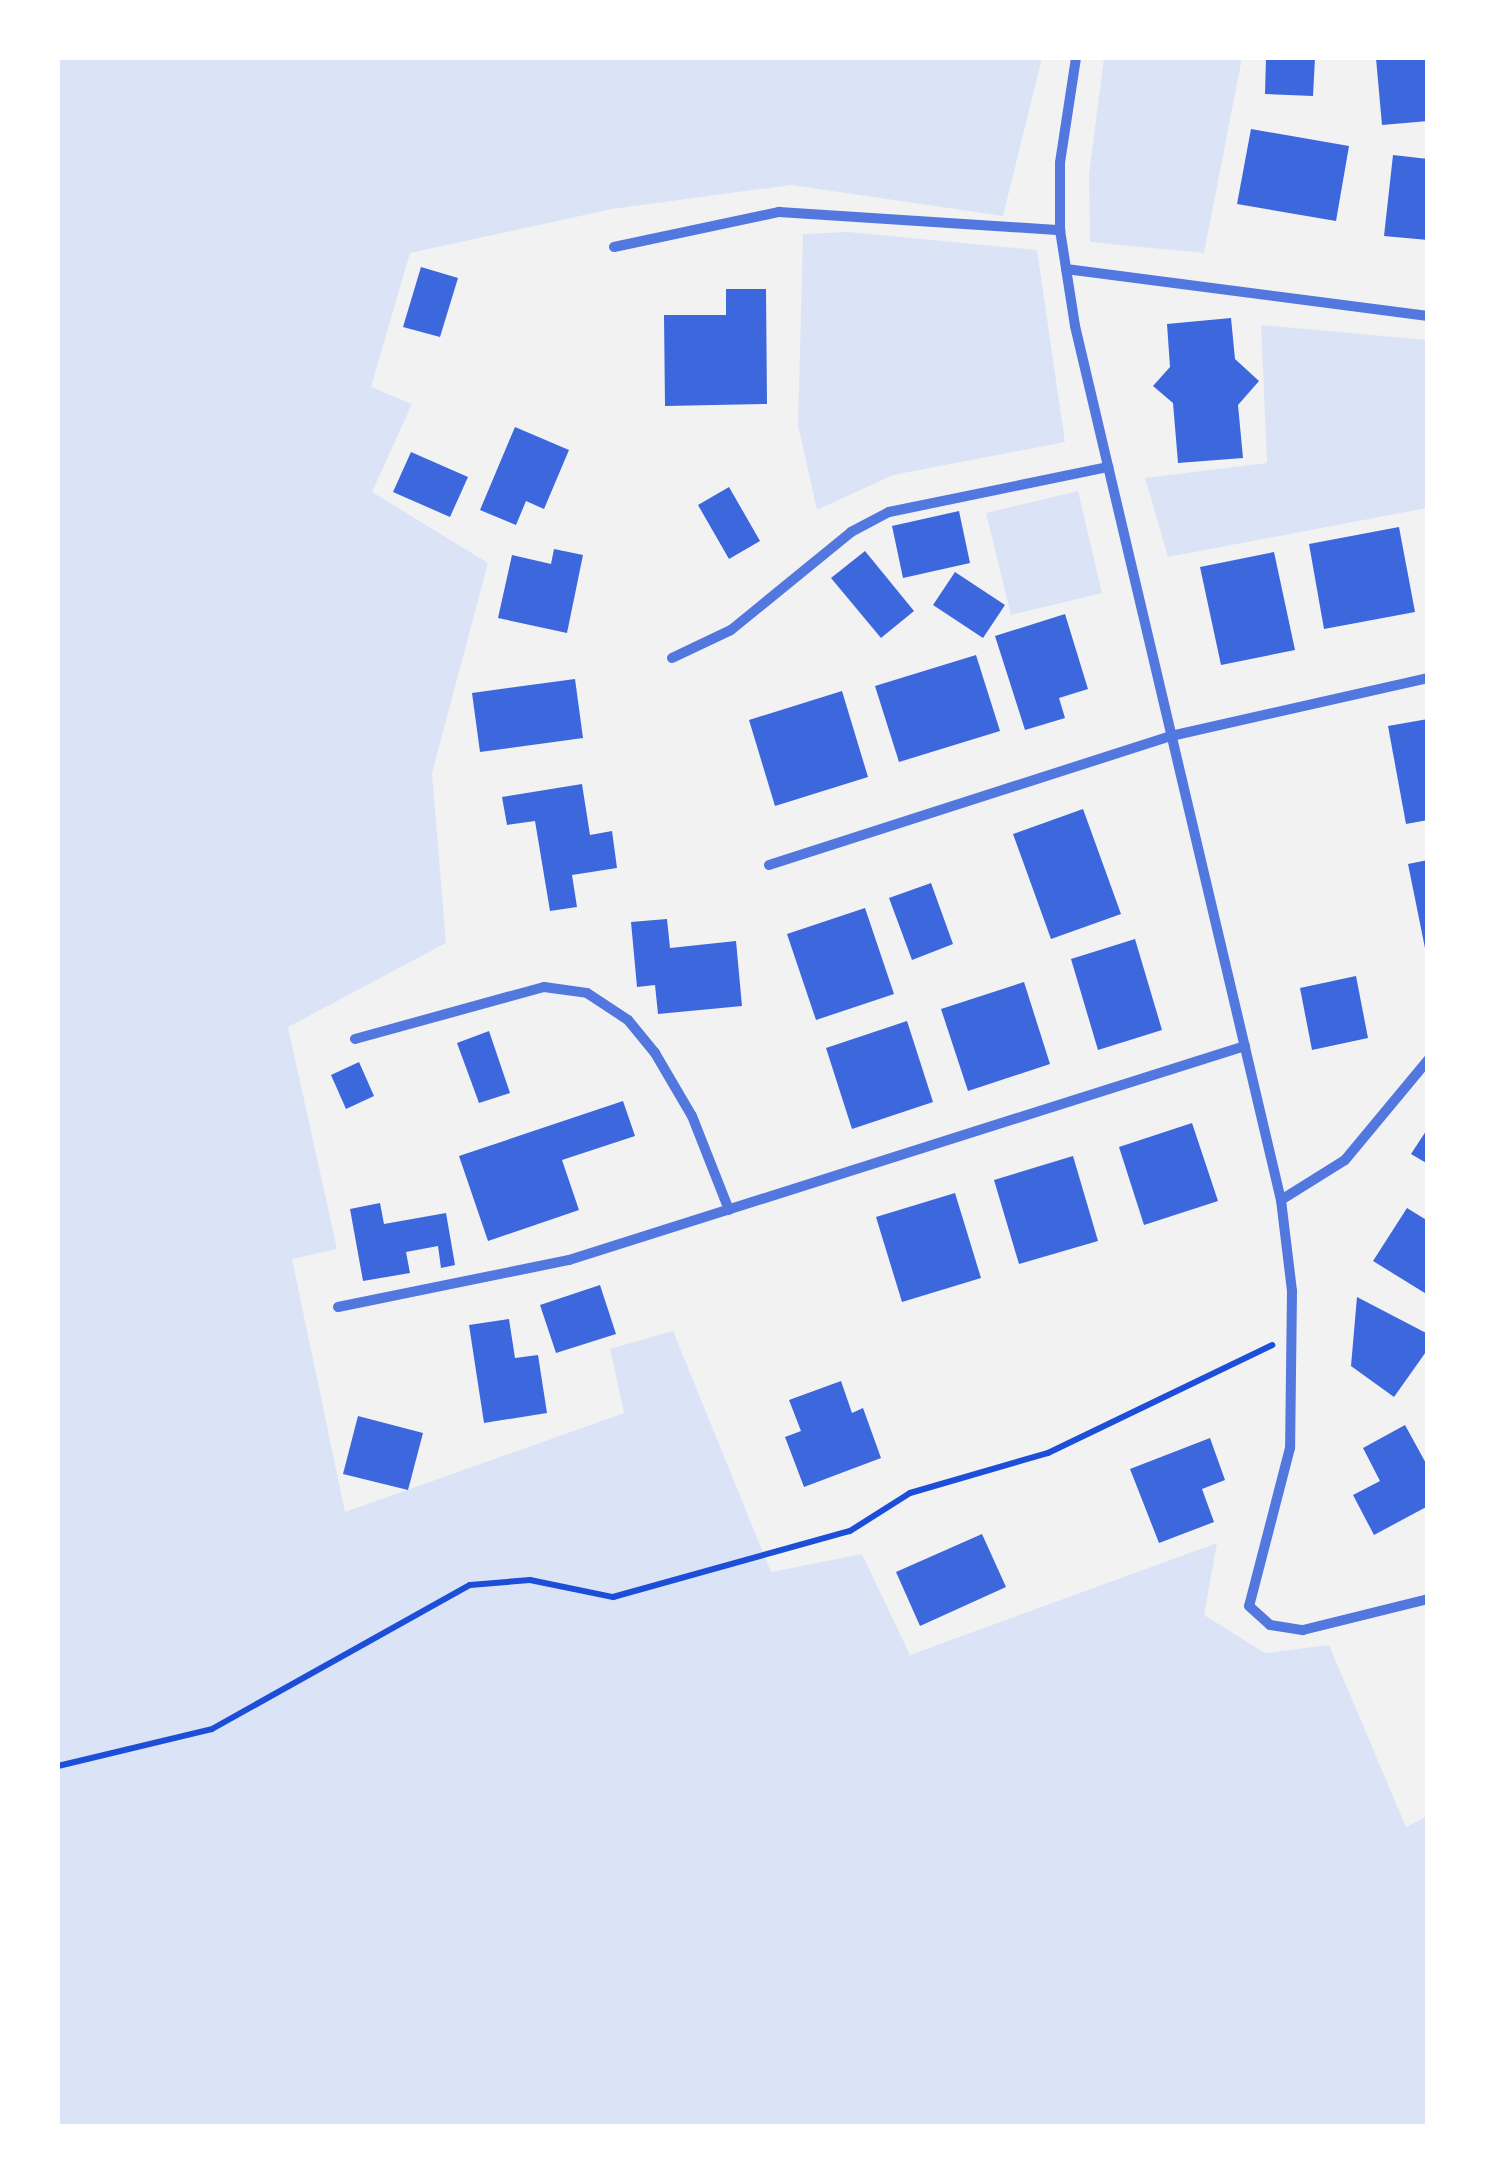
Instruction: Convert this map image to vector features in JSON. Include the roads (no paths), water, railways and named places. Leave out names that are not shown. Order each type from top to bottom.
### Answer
[{"type":"street","points":[[1076,58],[1060,164],[1060,230],[1066,269],[1108,468],[1281,1200],[1294,1335],[1290,1448],[1250,1606],[1270,1624],[1303,1630],[1428,1600]]},
{"type":"street","points":[[614,247],[779,212],[1060,230]]},
{"type":"street","points":[[1066,269],[1428,316]]},
{"type":"street","points":[[672,658],[731,630],[850,532],[888,512],[1108,468]]},
{"type":"street","points":[[769,865],[1172,736],[1428,678]]},
{"type":"street","points":[[355,1039],[544,987],[586,993],[628,1020],[655,1053],[692,1116],[728,1210]]},
{"type":"street","points":[[338,1308],[569,1260],[1245,1046]]},
{"type":"street","points":[[1281,1200],[1345,1160],[1428,1060]]}]
